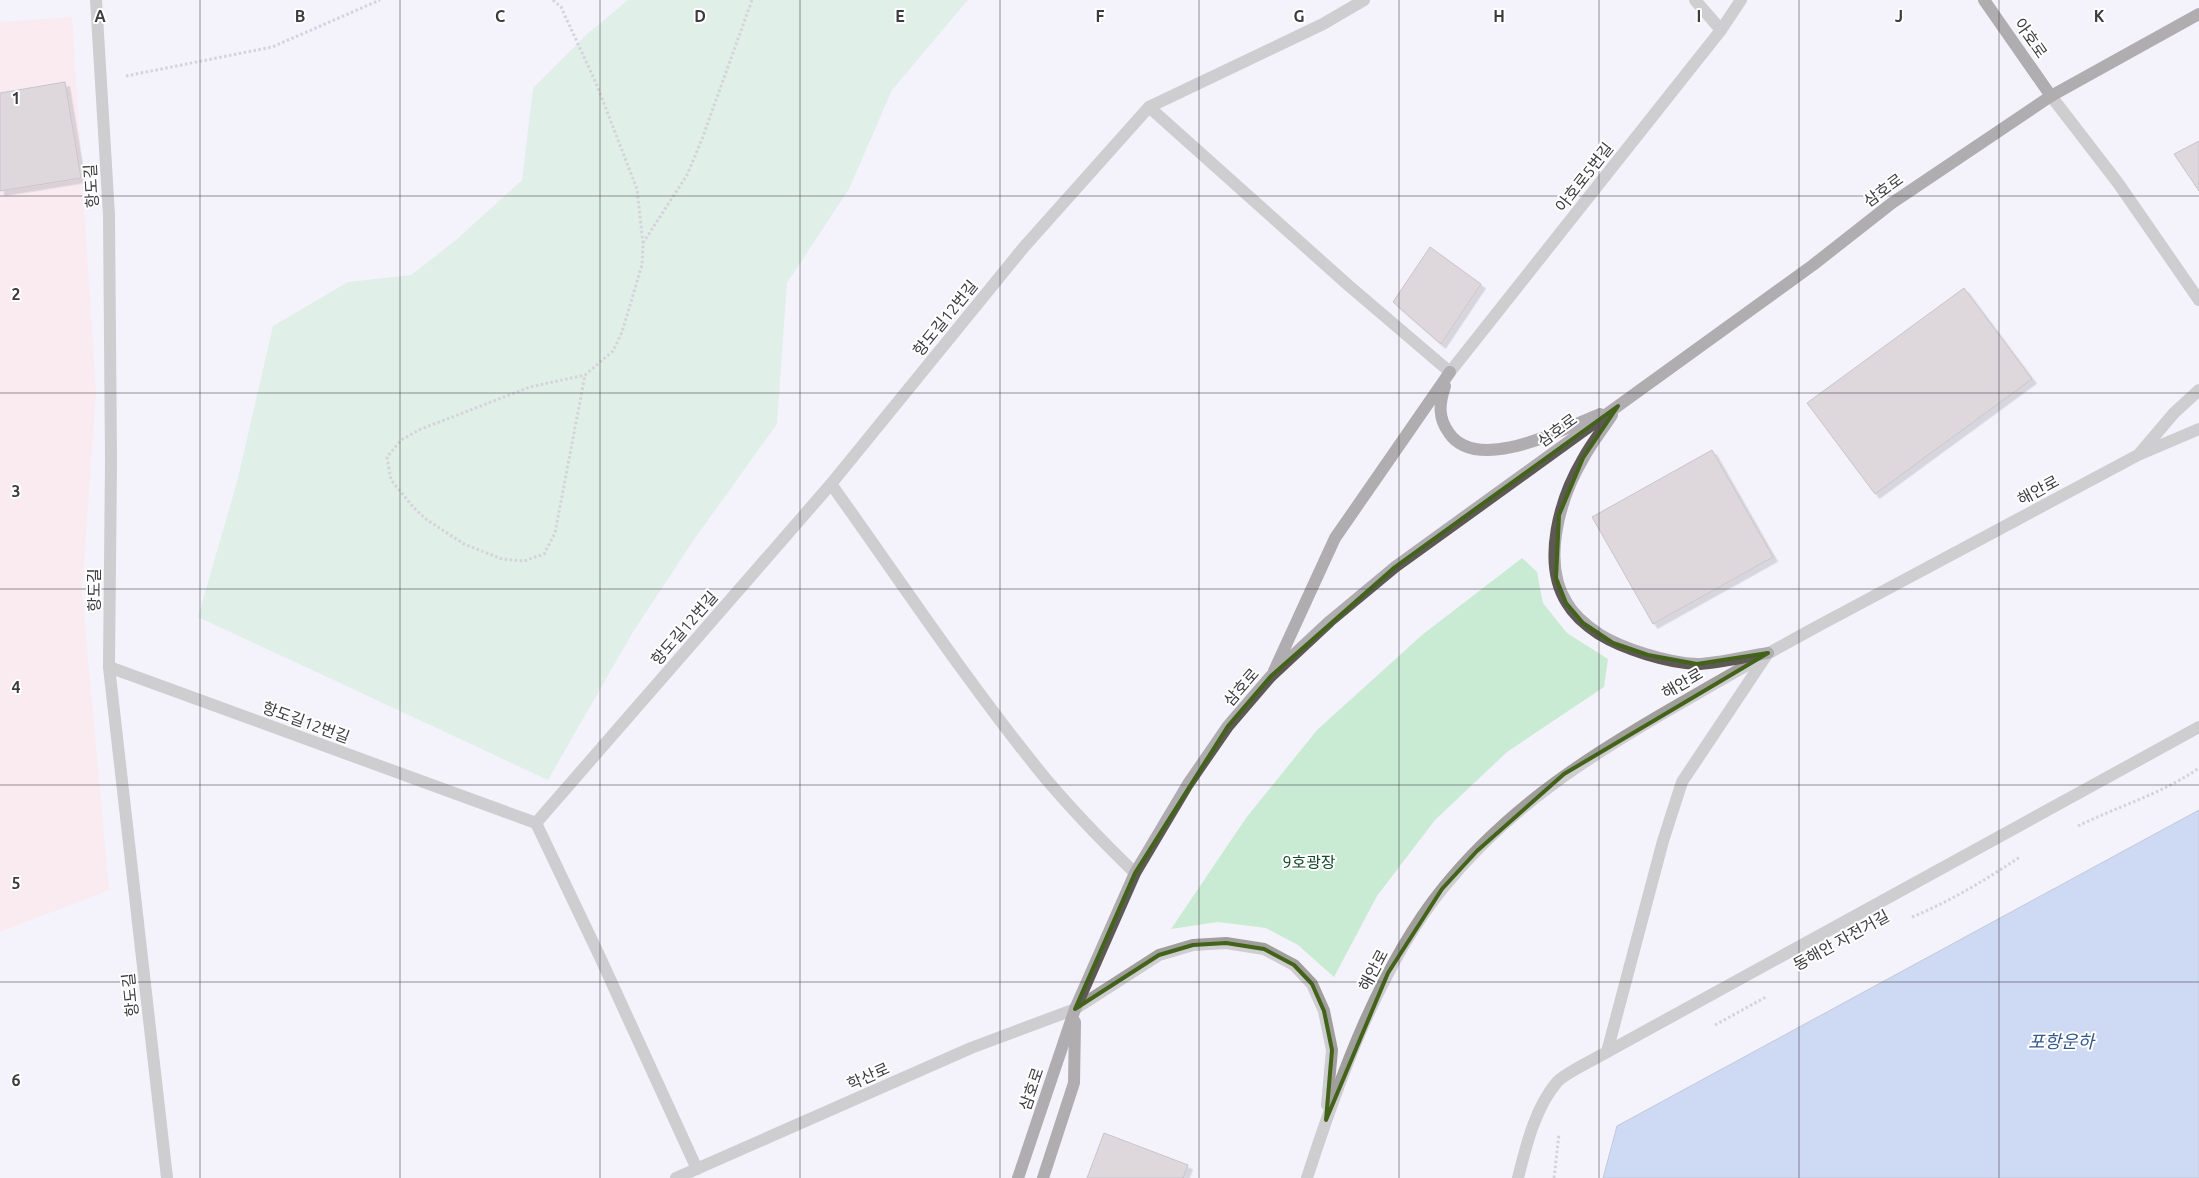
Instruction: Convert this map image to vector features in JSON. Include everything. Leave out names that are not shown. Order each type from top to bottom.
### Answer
[{"type":"main road","name":"아호로","points":[[1984,0],[2051,96]]},
{"type":"main road","name":"삼호로","points":[[1018,1178],[1075,1010],[1135,873],[1188,784],[1228,726],[1272,676],[1330,622],[1395,567],[1813,265],[1892,203],[2051,96],[2199,14]]},
{"type":"main road","points":[[1450,372],[1439,404],[1443,425],[1453,439],[1471,448],[1491,451],[1514,447],[1618,406]]},
{"type":"main road","points":[[1272,676],[1335,538],[1450,372]]},
{"type":"main road","points":[[1618,406],[1583,458],[1569,487],[1559,516],[1555,547],[1556,578],[1566,603],[1583,623],[1613,643],[1648,655],[1697,664],[1768,653]]},
{"type":"main road","name":"삼호로","points":[[1043,1178],[1074,1083],[1075,1010]]},
{"type":"street","name":"항도길","points":[[96,0],[109,216],[111,460],[109,667],[167,1178]]},
{"type":"street","points":[[1364,0],[1322,24],[1150,107],[1348,285],[1450,372]]},
{"type":"street","points":[[1695,0],[1721,30]]},
{"type":"street","name":"아호로5번길","points":[[1450,372],[1721,30],[1741,0]]},
{"type":"street","points":[[2051,96],[2118,182],[2199,300]]},
{"type":"street","name":"항도길12번길","points":[[109,667],[536,823],[831,484],[1024,247],[1150,107]]},
{"type":"street","points":[[2138,455],[2174,413],[2199,390]]},
{"type":"street","name":"해안로","points":[[1326,1120],[1388,973],[1442,889],[1517,812],[1564,774],[1614,741],[1768,653],[2138,455],[2199,429]]},
{"type":"street","points":[[831,484],[1029,757],[1085,823],[1135,873]]},
{"type":"street","points":[[1607,1052],[1663,841],[1682,782],[1768,653]]},
{"type":"street","points":[[1518,1178],[1528,1137],[1558,1081],[1607,1052],[2199,727]]},
{"type":"street","points":[[536,823],[697,1169]]},
{"type":"street","name":"학산로","points":[[676,1178],[971,1048],[1075,1010],[1159,955],[1193,945],[1226,943],[1264,949],[1294,965],[1312,984],[1324,1011],[1332,1050],[1326,1120]]},
{"type":"street","points":[[1307,1178],[1326,1120]]},
{"type":"path","points":[[102,79],[138,75],[272,47],[380,0]]},
{"type":"path","points":[[554,0],[561,7],[596,83],[638,189],[643,244],[642,265],[622,332],[613,351],[585,375],[530,387],[421,428],[401,440],[387,457],[391,480],[413,507],[427,520],[464,544],[502,559],[524,561],[544,554],[555,533],[585,375]]},
{"type":"path","points":[[643,244],[687,175],[702,139],[752,0]]},
{"type":"path","points":[[2074,828],[2186,778],[2199,768]]},
{"type":"path","name":"동해안 자전거길","points":[[1911,917],[1958,896],[2026,853]]},
{"type":"path","points":[[1711,1026],[1770,994]]},
{"type":"path","points":[[1554,1178],[1560,1128]]},
{"type":"highlighted area","points":[[1618,406],[1583,458],[1559,515],[1556,578],[1566,603],[1583,623],[1613,643],[1648,655],[1697,664],[1768,653],[1564,774],[1477,851],[1442,889],[1388,973],[1326,1120],[1332,1050],[1324,1011],[1312,984],[1294,965],[1264,949],[1226,943],[1193,945],[1159,955],[1075,1009],[1135,873],[1228,726],[1271,676],[1395,567]]},
{"type":"shaded area","points":[[72,17],[96,392],[82,592],[109,890],[0,932],[0,22]]},
{"type":"green space","points":[[628,0],[968,0],[892,90],[849,189],[787,283],[777,424],[693,541],[633,632],[548,780],[198,617],[237,482],[273,326],[348,282],[411,275],[456,240],[522,180],[533,88],[586,35]]},
{"type":"green space","name":"9호광장","points":[[1522,558],[1537,572],[1543,603],[1567,633],[1608,659],[1604,687],[1507,752],[1435,820],[1377,896],[1334,977],[1298,945],[1266,928],[1218,922],[1171,929],[1246,818],[1317,730],[1422,635]]},
{"type":"water","name":"포항운하","points":[[2199,810],[2199,1178],[1603,1178],[1617,1126]]},
{"type":"building","points":[[65,82],[81,178],[0,191],[0,93]]},
{"type":"building","points":[[2199,141],[2199,191],[2174,154]]},
{"type":"building","points":[[1430,247],[1481,284],[1441,344],[1393,302]]},
{"type":"building","points":[[1964,288],[2032,379],[1875,494],[1807,403]]},
{"type":"building","points":[[1712,450],[1773,557],[1653,624],[1592,517]]},
{"type":"building","points":[[1104,1133],[1188,1165],[1183,1178],[1087,1178]]}]
